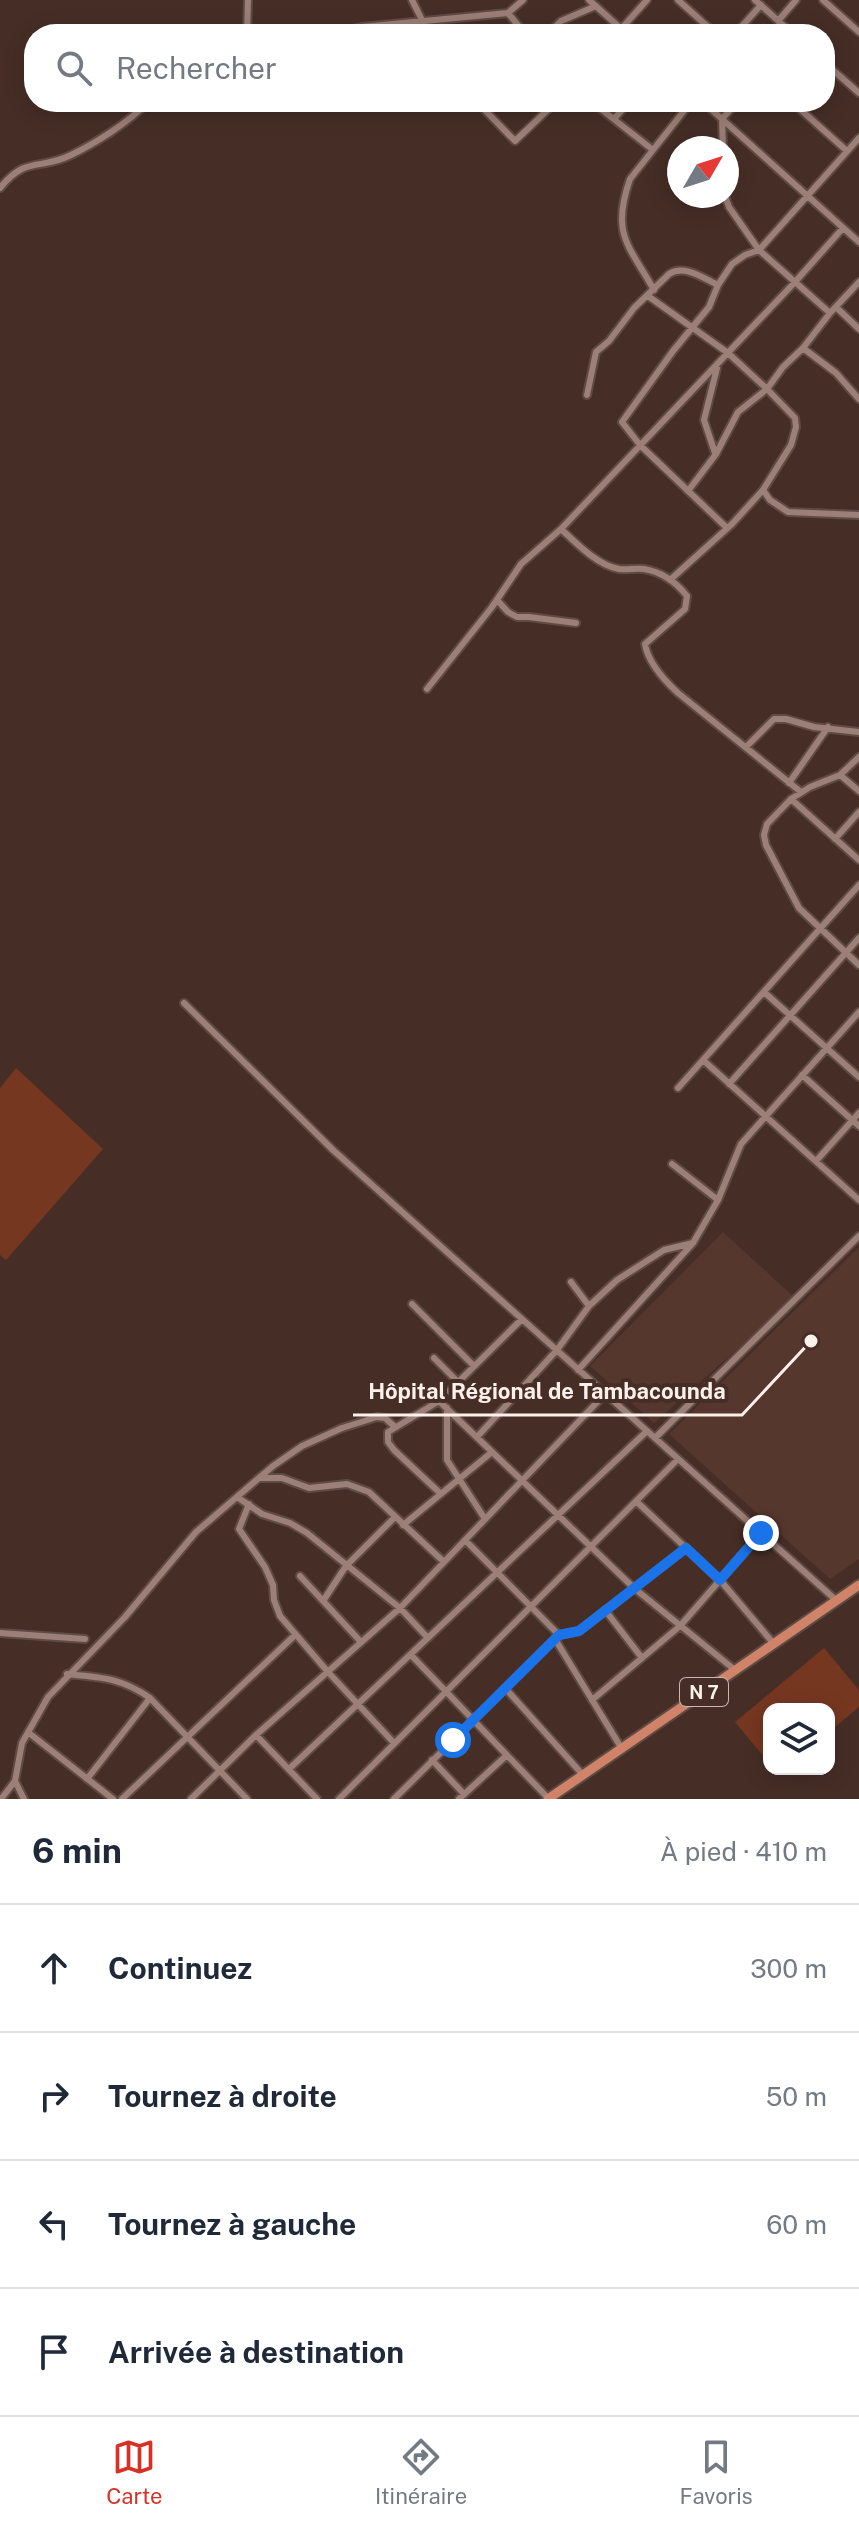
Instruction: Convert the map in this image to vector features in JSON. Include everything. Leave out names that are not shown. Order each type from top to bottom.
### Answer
[{"type":"highway","name":"N 7","points":[[549,1799],[859,1587]]},
{"type":"street","points":[[247,24],[248,0]]},
{"type":"street","points":[[412,0],[424,24]]},
{"type":"street","points":[[392,24],[508,13],[523,0]]},
{"type":"street","points":[[589,0],[615,24]]},
{"type":"street","points":[[630,24],[647,0]]},
{"type":"street","points":[[678,0],[705,24]]},
{"type":"street","points":[[778,21],[796,0]]},
{"type":"street","points":[[823,0],[859,32]]},
{"type":"street","points":[[742,24],[758,2],[781,24]]},
{"type":"street","points":[[558,24],[596,6]]},
{"type":"street","points":[[508,13],[517,24]]},
{"type":"street","points":[[835,72],[859,93]]},
{"type":"street","points":[[0,188],[19,169],[70,156],[139,112]]},
{"type":"street","points":[[487,112],[515,141],[545,112]]},
{"type":"street","points":[[605,112],[653,150]]},
{"type":"street","points":[[614,119],[620,112]]},
{"type":"street","points":[[670,580],[763,490],[791,445],[796,427],[795,418],[767,389],[728,353],[651,293],[621,233],[620,219],[630,179],[683,112]]},
{"type":"street","points":[[714,112],[859,242]]},
{"type":"street","points":[[723,136],[722,119],[728,112]]},
{"type":"street","points":[[803,112],[847,151]]},
{"type":"street","points":[[727,528],[640,445],[622,422],[709,307],[718,285],[732,264],[759,250],[859,138]]},
{"type":"street","points":[[730,208],[759,250],[830,313]]},
{"type":"street","points":[[427,689],[497,600],[521,564],[561,529],[843,228]]},
{"type":"street","points":[[587,395],[596,352],[669,274],[682,269],[718,285]]},
{"type":"street","points":[[688,491],[716,454],[738,412],[767,389],[859,282]]},
{"type":"street","points":[[836,307],[859,329]]},
{"type":"street","points":[[803,348],[836,373],[859,399]]},
{"type":"street","points":[[716,454],[704,420],[718,364]]},
{"type":"street","points":[[763,490],[770,500],[788,512],[859,515]]},
{"type":"street","points":[[561,529],[579,546],[611,566],[618,569],[642,568],[670,580],[687,596],[685,609],[645,644],[648,656],[674,688],[801,792]]},
{"type":"street","points":[[497,600],[517,617],[576,623]]},
{"type":"street","points":[[746,747],[774,719],[859,732]]},
{"type":"street","points":[[789,783],[828,727]]},
{"type":"street","points":[[859,757],[840,775],[791,799],[767,824],[766,845],[799,908],[859,965]]},
{"type":"street","points":[[840,775],[859,791]]},
{"type":"street","points":[[791,799],[859,860]]},
{"type":"street","points":[[835,839],[859,812]]},
{"type":"street","points":[[678,1088],[858,889]]},
{"type":"street","points":[[729,1084],[859,938]]},
{"type":"street","points":[[764,992],[859,1077]]},
{"type":"street","points":[[184,1003],[333,1150],[837,1601]]},
{"type":"street","points":[[578,1370],[693,1243],[718,1200],[741,1144],[859,1012]]},
{"type":"street","points":[[703,1060],[858,1196]]},
{"type":"street","points":[[802,1075],[859,1126]]},
{"type":"street","points":[[816,1161],[859,1113]]},
{"type":"street","points":[[672,1164],[718,1200]]},
{"type":"street","points":[[655,1438],[859,1236]]},
{"type":"street","points":[[477,1437],[557,1350],[589,1306],[617,1280],[664,1250],[693,1243]]},
{"type":"street","points":[[571,1282],[589,1306]]},
{"type":"street","points":[[412,1304],[474,1366]]},
{"type":"street","points":[[441,1494],[388,1442],[388,1432],[439,1401],[521,1320]]},
{"type":"street","points":[[434,1358],[458,1382]]},
{"type":"street","points":[[191,1799],[256,1735],[400,1608],[605,1394]]},
{"type":"street","points":[[439,1401],[634,1588],[735,1670]]},
{"type":"street","points":[[447,1408],[447,1460],[485,1519]]},
{"type":"street","points":[[1,1799],[15,1781],[22,1743],[48,1697],[125,1617],[187,1541],[289,1454],[342,1428],[382,1417],[394,1426]]},
{"type":"street","points":[[289,1769],[647,1431]]},
{"type":"street","points":[[403,1525],[492,1452]]},
{"type":"street","points":[[339,1799],[678,1459]]},
{"type":"street","points":[[259,1478],[282,1478],[309,1488],[342,1483],[355,1485],[369,1492],[444,1562]]},
{"type":"street","points":[[237,1497],[262,1514],[299,1527],[400,1608],[428,1638]]},
{"type":"street","points":[[636,1501],[720,1580],[774,1644]]},
{"type":"street","points":[[249,1504],[239,1529],[265,1567],[274,1588],[277,1610],[295,1635],[394,1743]]},
{"type":"street","points":[[323,1601],[346,1566],[395,1517]]},
{"type":"street","points":[[592,1700],[680,1626],[761,1533]]},
{"type":"street","points":[[465,1540],[531,1606],[557,1637],[622,1749]]},
{"type":"street","points":[[394,1799],[557,1637],[579,1631],[686,1548]]},
{"type":"street","points":[[300,1576],[361,1642]]},
{"type":"street","points":[[605,1610],[642,1658]]},
{"type":"street","points":[[0,1633],[85,1639]]},
{"type":"street","points":[[122,1799],[295,1635]]},
{"type":"street","points":[[411,1655],[549,1799]]},
{"type":"street","points":[[67,1674],[112,1678],[150,1698],[247,1799]]},
{"type":"street","points":[[505,1688],[583,1775]]},
{"type":"street","points":[[87,1779],[150,1698]]},
{"type":"street","points":[[29,1733],[113,1799]]},
{"type":"street","points":[[256,1735],[317,1799]]},
{"type":"street","points":[[432,1760],[462,1796],[507,1755]]},
{"type":"street","points":[[15,1781],[24,1799]]},
{"type":"shaded area","points":[[16,1068],[103,1149],[6,1260],[0,1255],[0,1088]]},
{"type":"shaded area","points":[[723,1232],[795,1298],[654,1423],[590,1366]]},
{"type":"shaded area","points":[[859,1247],[859,1559],[830,1579],[669,1434]]},
{"type":"shaded area","points":[[824,1648],[859,1690],[859,1707],[835,1727],[835,1703],[763,1703],[763,1756],[735,1722]]},
{"type":"place","name":"Hôpital Régional de Tambacounda","points":[[811,1341]]},
{"type":"route","points":[[453,1740],[559,1635],[579,1631],[686,1548],[720,1580],[761,1533]]}]
